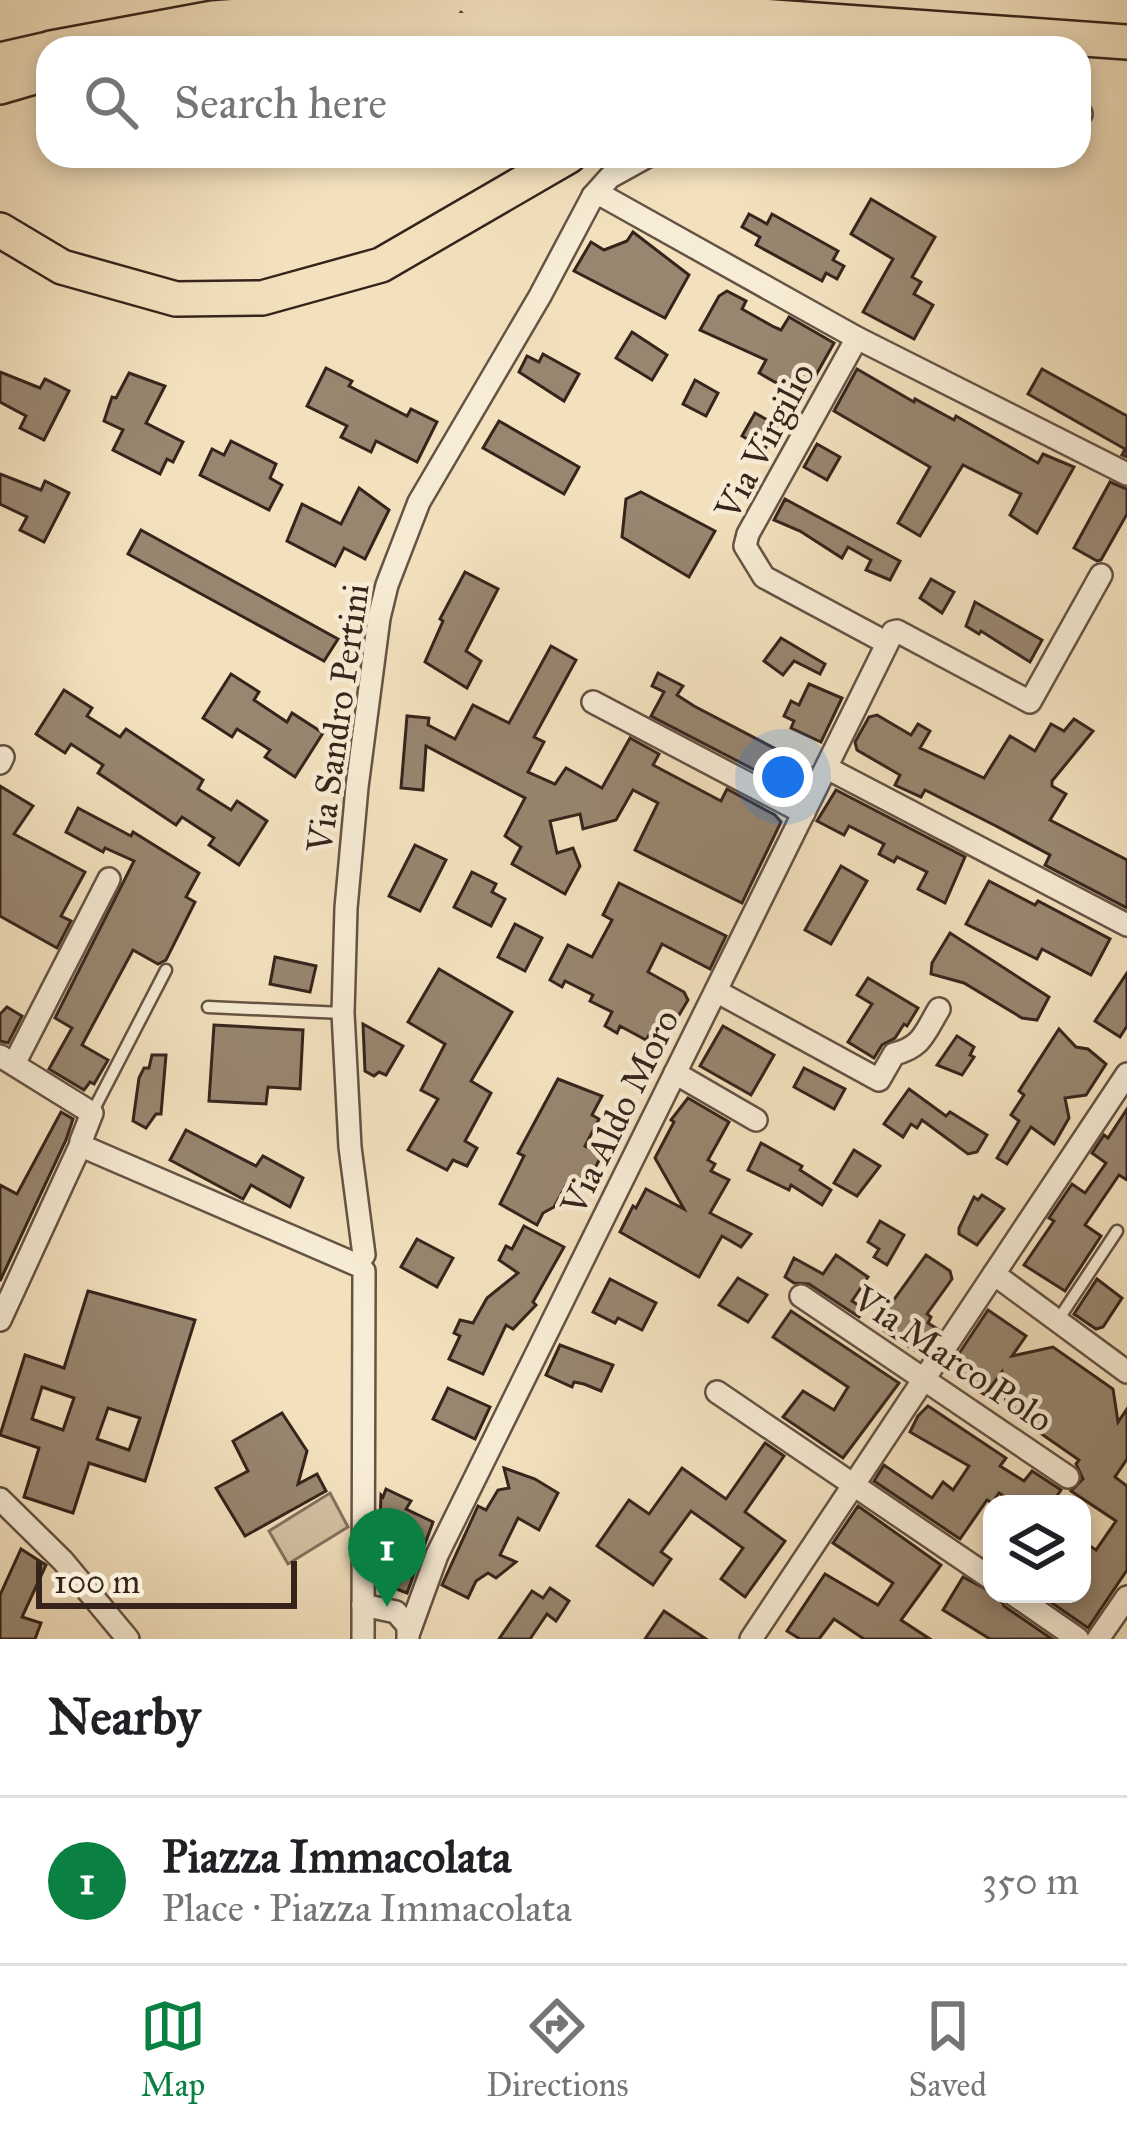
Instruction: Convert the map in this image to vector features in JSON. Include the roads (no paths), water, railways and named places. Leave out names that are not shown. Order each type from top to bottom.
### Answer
[{"type":"highway","points":[[269,0],[330,9]]},
{"type":"highway","points":[[115,36],[213,18],[448,0]]},
{"type":"highway","points":[[474,0],[786,36]]},
{"type":"highway","points":[[300,36],[689,24],[981,36]]},
{"type":"highway","points":[[1091,41],[1127,42]]},
{"type":"highway","points":[[0,60],[36,51]]},
{"type":"highway","points":[[1091,61],[1127,64]]},
{"type":"highway","points":[[0,87],[36,76]]},
{"type":"highway","points":[[0,230],[62,267],[176,299],[262,298],[380,265],[548,168]]},
{"type":"street","points":[[593,196],[610,176],[625,168]]},
{"type":"street","points":[[593,196],[603,196],[857,338],[1127,474]]},
{"type":"street","name":"Via Sandro Pertini","points":[[366,1618],[357,1261],[343,1013],[357,787],[379,618],[419,502],[593,196]]},
{"type":"street","name":"Via Virgilio","points":[[857,338],[748,534],[746,546],[764,578],[887,643]]},
{"type":"street","points":[[887,643],[897,631],[1030,702],[1101,575]]},
{"type":"street","name":"Via Aldo Moro","points":[[409,1625],[437,1555],[887,643]]},
{"type":"street","points":[[593,702],[804,813]]},
{"type":"street","points":[[827,768],[1127,925]]},
{"type":"street","points":[[0,1319],[6,1290],[81,1144],[92,1113],[7,1060],[109,879]]},
{"type":"street","points":[[716,991],[879,1080],[894,1054],[907,1053],[918,1045],[939,1009]]},
{"type":"street","points":[[675,1073],[756,1120]]},
{"type":"street","points":[[751,1639],[1127,1074]]},
{"type":"street","points":[[81,1144],[357,1261]]},
{"type":"street","points":[[994,1274],[1127,1372]]},
{"type":"street","name":"Via Marco Polo","points":[[801,1297],[1068,1477]]},
{"type":"street","points":[[717,1392],[983,1573]]},
{"type":"street","points":[[0,1499],[63,1561],[128,1639]]},
{"type":"street","points":[[1098,1639],[1127,1597]]},
{"type":"street","points":[[1026,1603],[1078,1639]]},
{"type":"street","points":[[366,1618],[396,1612],[409,1625]]},
{"type":"lane","points":[[92,1113],[166,970]]},
{"type":"lane","points":[[208,1007],[343,1013]]},
{"type":"lane","points":[[1058,1320],[1117,1231]]},
{"type":"place","name":"Piazza Immacolata","points":[[387,1607]]}]
